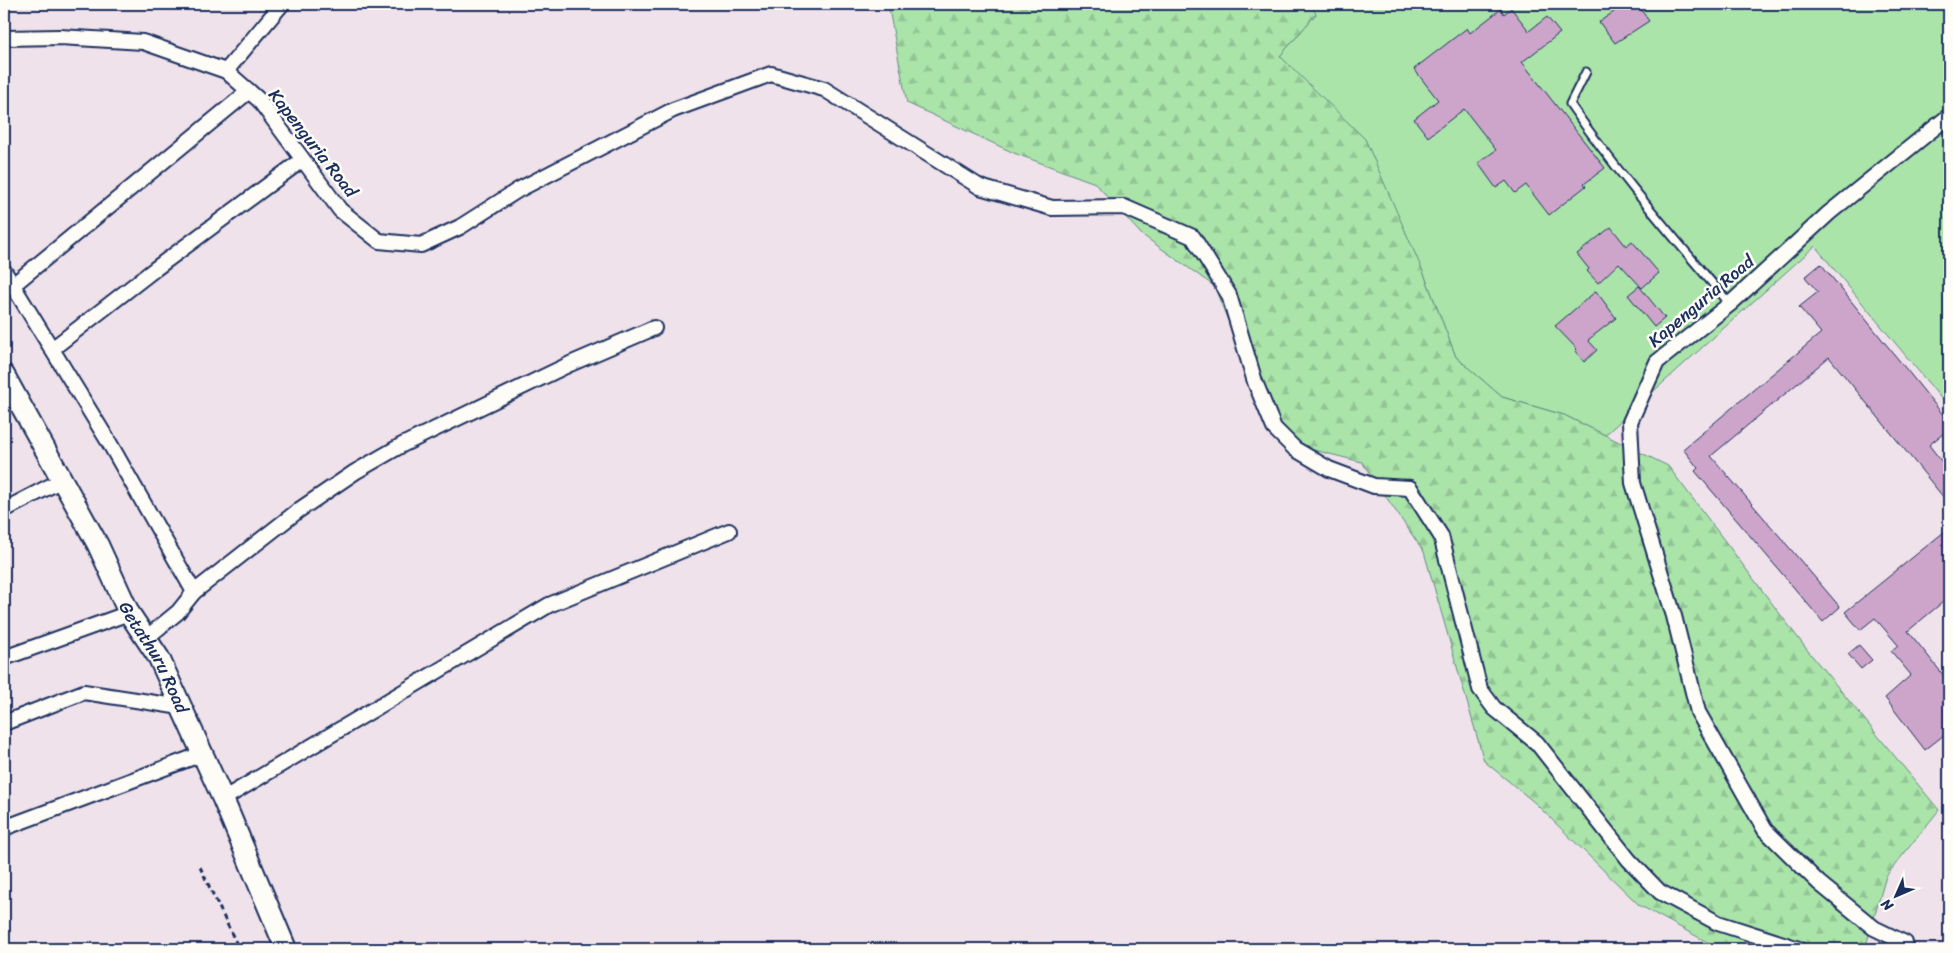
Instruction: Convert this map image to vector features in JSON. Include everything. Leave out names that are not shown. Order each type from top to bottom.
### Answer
[{"type":"main road","name":"Getathuru Road","points":[[4,375],[98,545],[129,613],[158,658],[224,798],[286,949]]},
{"type":"street","points":[[226,70],[282,4]]},
{"type":"street","name":"Kapenguria Road","points":[[4,38],[60,37],[143,42],[226,70],[259,100],[340,210],[380,241],[421,245],[460,227],[518,190],[673,110],[771,74],[824,89],[980,187],[1052,208],[1124,207],[1193,237],[1229,295],[1256,382],[1274,428],[1295,448],[1329,470],[1374,486],[1410,488],[1436,528],[1440,536],[1480,689],[1494,708],[1538,744],[1629,860],[1660,892],[1718,923],[1799,949]]},
{"type":"street","points":[[8,287],[249,91]]},
{"type":"street","name":"Kapenguria Road","points":[[1905,949],[1905,943],[1874,928],[1819,882],[1765,830],[1698,712],[1674,616],[1633,483],[1630,422],[1657,362],[1730,304],[1829,213],[1949,116]]},
{"type":"street","points":[[52,349],[155,269],[302,160]]},
{"type":"street","points":[[4,271],[8,287],[52,349],[110,444],[194,592]]},
{"type":"street","points":[[145,639],[178,612],[194,592],[299,510],[378,458],[570,364],[654,328]]},
{"type":"street","points":[[4,510],[62,480]]},
{"type":"street","points":[[224,798],[549,604],[728,531]]},
{"type":"street","points":[[4,658],[129,613]]},
{"type":"street","points":[[4,723],[84,692],[181,707]]},
{"type":"street","points":[[4,828],[202,754]]},
{"type":"lane","points":[[1586,72],[1570,104],[1596,143],[1640,198],[1730,304]]},
{"type":"path","points":[[200,867],[239,949]]},
{"type":"green space","points":[[888,4],[1310,4],[1316,14],[1280,56],[1365,139],[1424,274],[1456,357],[1502,397],[1564,415],[1668,466],[1808,651],[1939,810],[1886,876],[1865,949],[1729,949],[1709,943],[1639,905],[1535,803],[1484,761],[1424,552],[1362,462],[1277,441],[1214,286],[1141,234],[1095,183],[1014,153],[907,103]]},
{"type":"green space","points":[[1310,4],[1949,4],[1949,408],[1815,246],[1605,435],[1564,415],[1502,397],[1456,357],[1424,274],[1280,56],[1316,14]]},
{"type":"building","points":[[1610,4],[1637,4],[1649,21],[1615,43],[1599,22],[1615,11]]},
{"type":"building","points":[[1511,8],[1529,31],[1547,17],[1560,33],[1522,62],[1605,168],[1584,184],[1586,186],[1549,215],[1526,185],[1515,193],[1506,181],[1496,188],[1478,163],[1496,150],[1464,109],[1428,137],[1414,119],[1438,100],[1414,69],[1467,28],[1470,33],[1501,9],[1504,14]]},
{"type":"building","points":[[1611,227],[1626,246],[1632,241],[1659,273],[1642,288],[1619,263],[1598,283],[1587,271],[1589,269],[1577,254]]},
{"type":"building","points":[[1821,264],[1949,422],[1949,429],[1929,445],[1949,471],[1949,504],[1829,357],[1711,456],[1840,607],[1823,622],[1695,471],[1698,468],[1683,449],[1821,333],[1799,307],[1818,292],[1805,277]]},
{"type":"building","points":[[1639,286],[1665,318],[1654,327],[1628,295]]},
{"type":"building","points":[[1596,291],[1616,318],[1588,340],[1597,350],[1584,362],[1575,351],[1577,349],[1555,326]]},
{"type":"building","points":[[1949,528],[1949,597],[1908,631],[1949,682],[1949,731],[1925,750],[1885,698],[1911,675],[1891,651],[1898,645],[1875,618],[1860,630],[1845,612]]},
{"type":"building","points":[[1859,645],[1872,660],[1861,669],[1848,654]]}]
